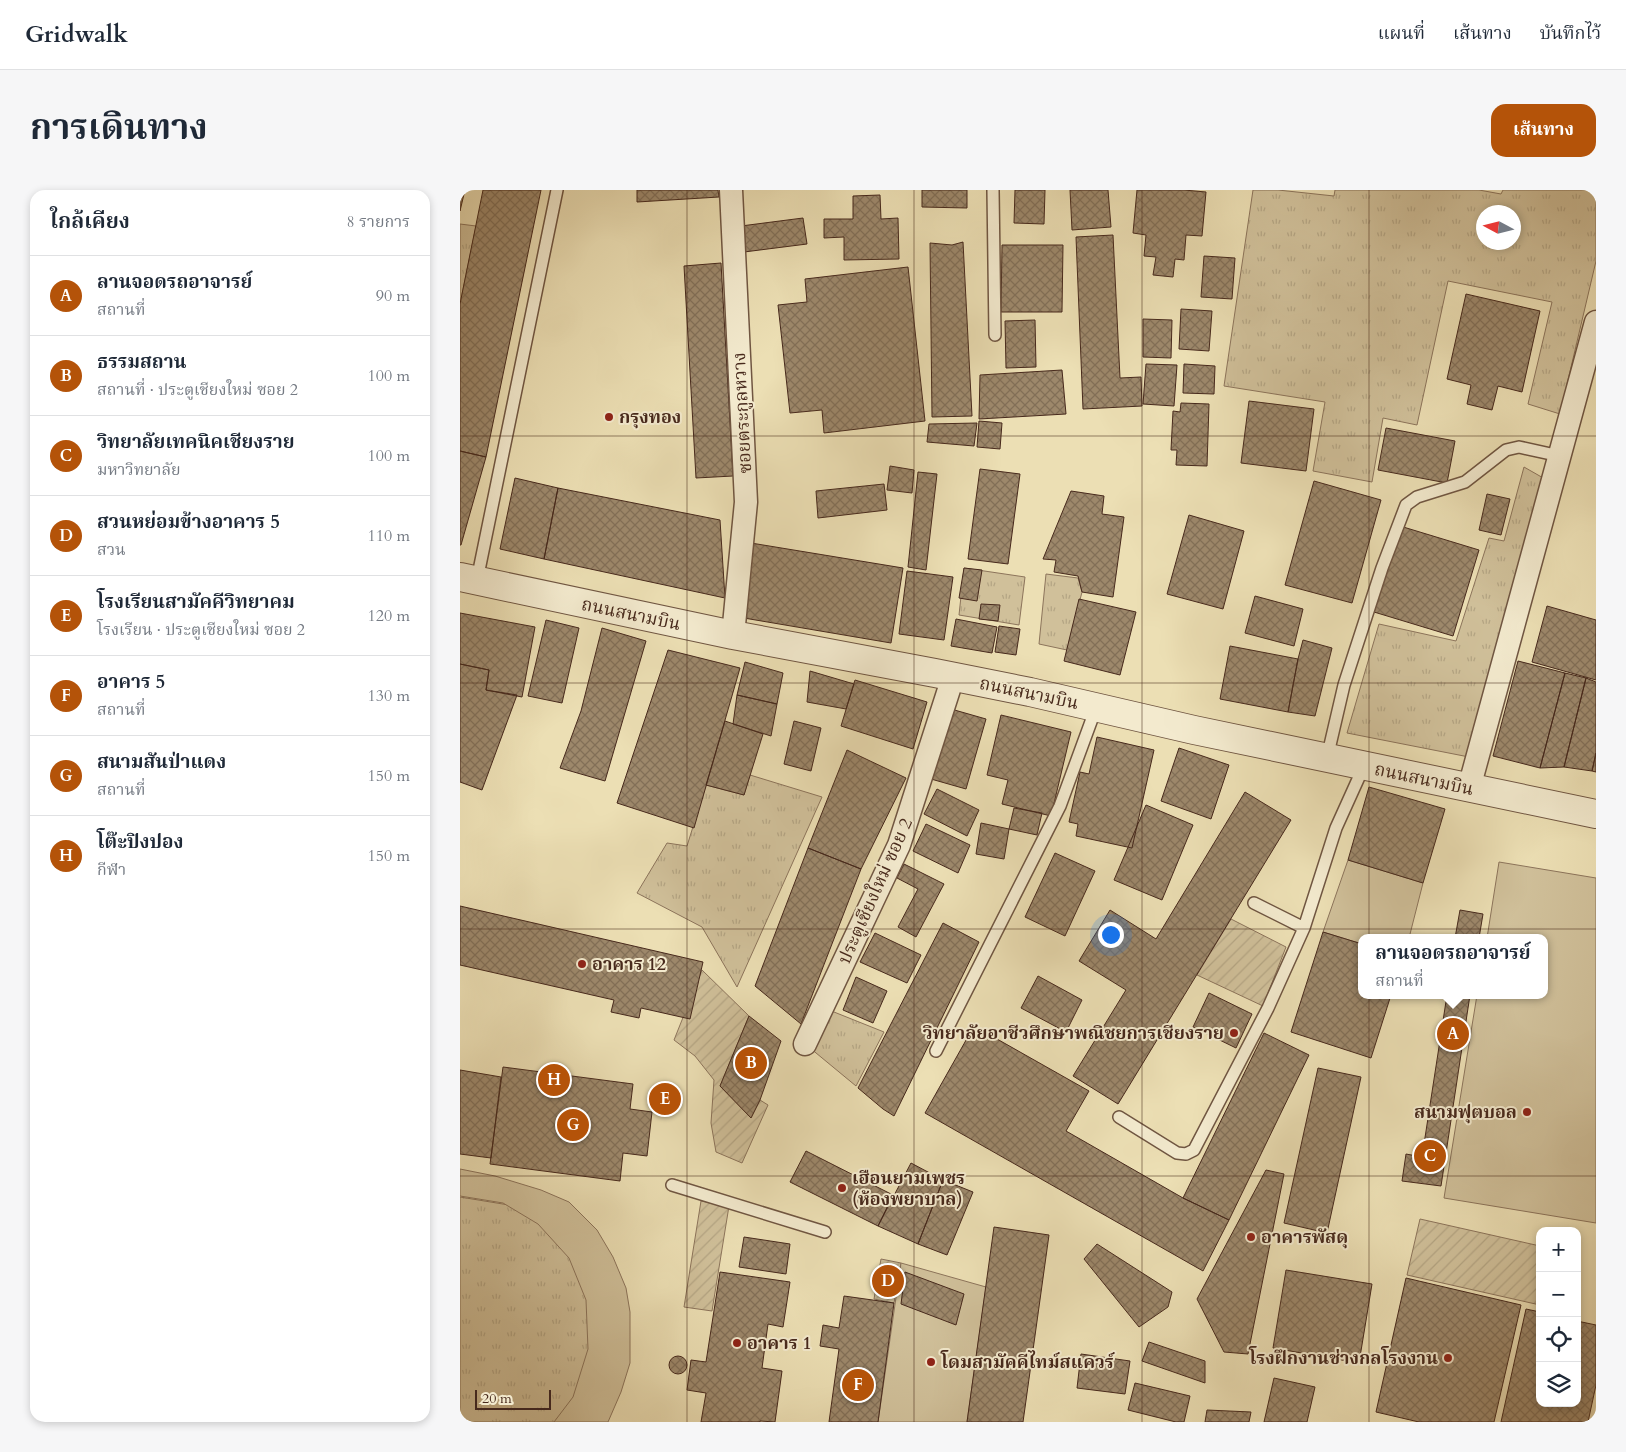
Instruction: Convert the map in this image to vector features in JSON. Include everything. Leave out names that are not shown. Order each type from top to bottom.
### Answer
[{"type":"street","name":"ซอยตระกูลหวาง","points":[[731,190],[746,502],[733,635]]},
{"type":"street","points":[[1470,788],[1596,322]]},
{"type":"street","name":"ถนนสนามบิน","points":[[469,579],[733,635],[1030,692],[1194,730],[1596,814]]},
{"type":"street","name":"ประตูเชียงใหม่ ซอย 2","points":[[805,1044],[900,845],[953,677]]},
{"type":"lane","points":[[469,579],[557,190]]},
{"type":"lane","points":[[993,190],[995,335]]},
{"type":"lane","points":[[1327,758],[1344,685],[1382,568],[1406,505],[1417,497],[1465,482],[1506,450],[1519,447],[1560,456]]},
{"type":"lane","points":[[936,1051],[1060,806],[1096,708]]},
{"type":"lane","points":[[1119,1117],[1177,1153],[1186,1154],[1194,1150],[1268,1008],[1304,928],[1336,828],[1364,766]]},
{"type":"lane","points":[[1254,903],[1304,928]]},
{"type":"lane","points":[[672,1185],[825,1232]]},
{"type":"green space","points":[[1253,190],[1278,190],[1334,196],[1335,190],[1479,190],[1501,194],[1503,190],[1596,190],[1596,261],[1560,414],[1528,404],[1552,302],[1448,281],[1417,425],[1383,418],[1372,482],[1313,471],[1325,402],[1224,386]]},
{"type":"green space","points":[[460,224],[476,226],[460,304]]},
{"type":"green space","points":[[1524,467],[1545,479],[1469,757],[1347,733],[1379,624],[1456,641],[1489,538],[1504,541]]},
{"type":"green space","points":[[964,568],[1025,577],[1019,625],[959,615]]},
{"type":"green space","points":[[1046,574],[1078,578],[1082,592],[1067,650],[1039,644]]},
{"type":"green space","points":[[750,775],[822,797],[737,987],[702,927],[637,893],[667,843],[687,846],[706,785],[744,795]]},
{"type":"green space","points":[[1348,860],[1423,883],[1410,934],[1358,934],[1358,943],[1323,932]]},
{"type":"green space","name":"สนามฟุตบอล","points":[[1499,862],[1596,878],[1596,1223],[1444,1198],[1476,999],[1548,999],[1548,934],[1488,934]]},
{"type":"green space","points":[[1231,919],[1286,947],[1263,1006],[1197,975]]},
{"type":"green space","points":[[702,970],[749,1016],[720,1086],[751,1118],[760,1100],[768,1105],[742,1163],[716,1152],[711,1123],[714,1080],[695,1056],[674,1040]]},
{"type":"green space","points":[[829,1010],[884,1032],[856,1086],[810,1048]]},
{"type":"green space","points":[[460,1169],[495,1176],[541,1190],[569,1202],[597,1230],[613,1257],[626,1288],[630,1312],[630,1363],[621,1392],[608,1422],[554,1422],[573,1397],[588,1349],[586,1300],[569,1258],[538,1224],[503,1203],[460,1196]]},
{"type":"green space","points":[[460,1197],[515,1206],[550,1227],[580,1262],[600,1353],[568,1422],[460,1422]]},
{"type":"green space","points":[[701,1201],[729,1206],[712,1311],[684,1307]]},
{"type":"green space","points":[[1420,1219],[1536,1245],[1536,1304],[1407,1275]]},
{"type":"green space","points":[[881,1259],[901,1263],[894,1303],[874,1299]]},
{"type":"green space","name":"โดมสามัคคีไทม์สแควร์","points":[[901,1263],[986,1287],[967,1422],[878,1422]]},
{"type":"building","points":[[460,190],[465,190],[460,211]]},
{"type":"building","points":[[483,190],[541,190],[486,457],[460,451],[460,304]]},
{"type":"building","points":[[637,190],[718,190],[719,197],[637,202]]},
{"type":"building","points":[[922,190],[967,190],[967,208],[922,207]]},
{"type":"building","points":[[1015,190],[1045,190],[1044,224],[1014,223]]},
{"type":"building","points":[[1070,190],[1108,190],[1111,227],[1072,230]]},
{"type":"building","points":[[1137,190],[1206,192],[1202,236],[1186,235],[1184,260],[1175,259],[1173,277],[1153,275],[1156,257],[1144,256],[1146,235],[1133,233]]},
{"type":"building","points":[[880,195],[881,219],[898,218],[899,259],[844,260],[844,237],[824,238],[824,219],[853,219],[853,196]]},
{"type":"building","points":[[803,218],[807,244],[744,252],[741,226]]},
{"type":"building","points":[[1113,235],[1120,378],[1141,377],[1142,406],[1083,409],[1076,237]]},
{"type":"building","points":[[963,242],[972,416],[932,417],[930,243],[952,245]]},
{"type":"building","points":[[1002,245],[1063,245],[1062,312],[1001,312]]},
{"type":"building","points":[[1204,256],[1235,258],[1232,299],[1201,297]]},
{"type":"building","points":[[721,263],[733,476],[696,478],[684,266]]},
{"type":"building","points":[[908,267],[925,421],[824,433],[822,410],[790,413],[778,305],[807,302],[805,279]]},
{"type":"building","points":[[1466,294],[1540,311],[1522,392],[1498,386],[1492,410],[1467,404],[1471,385],[1447,379]]},
{"type":"building","points":[[1181,309],[1212,311],[1209,351],[1179,349]]},
{"type":"building","points":[[1143,319],[1172,320],[1171,358],[1143,357]]},
{"type":"building","points":[[1035,320],[1036,367],[1006,368],[1005,321]]},
{"type":"building","points":[[1146,364],[1177,365],[1174,406],[1143,404]]},
{"type":"building","points":[[1184,364],[1215,366],[1214,394],[1183,393]]},
{"type":"building","points":[[1062,370],[1066,414],[979,419],[980,375]]},
{"type":"building","points":[[1249,401],[1314,409],[1306,471],[1241,463]]},
{"type":"building","points":[[1181,403],[1209,404],[1207,466],[1176,465],[1177,450],[1171,450],[1173,411],[1180,412]]},
{"type":"building","points":[[979,421],[1002,423],[1000,449],[977,447]]},
{"type":"building","points":[[977,423],[974,446],[927,442],[929,424]]},
{"type":"building","points":[[1386,428],[1455,441],[1447,483],[1378,470]]},
{"type":"building","points":[[460,451],[486,457],[461,545],[460,545]]},
{"type":"building","points":[[890,466],[914,470],[912,493],[887,490]]},
{"type":"building","points":[[980,469],[1020,474],[1008,564],[968,559]]},
{"type":"building","points":[[918,472],[937,474],[926,570],[908,567]]},
{"type":"building","points":[[515,478],[558,488],[544,559],[500,549]]},
{"type":"building","points":[[1314,481],[1381,500],[1352,603],[1285,585]]},
{"type":"building","points":[[884,484],[887,510],[818,518],[816,491]]},
{"type":"building","points":[[558,488],[720,520],[725,598],[544,559]]},
{"type":"building","points":[[1071,491],[1104,496],[1102,514],[1124,517],[1113,597],[1082,592],[1078,576],[1054,572],[1056,560],[1043,559]]},
{"type":"building","points":[[1487,494],[1510,499],[1501,535],[1479,530]]},
{"type":"building","points":[[1189,515],[1244,531],[1223,609],[1167,594]]},
{"type":"building","points":[[1400,526],[1479,550],[1453,636],[1374,612]]},
{"type":"building","points":[[751,543],[903,568],[891,643],[738,617]]},
{"type":"building","points":[[964,568],[982,570],[977,601],[959,598]]},
{"type":"building","points":[[907,571],[953,577],[944,640],[899,634]]},
{"type":"building","points":[[1255,596],[1303,609],[1294,646],[1245,633]]},
{"type":"building","points":[[1079,599],[1136,612],[1120,675],[1064,661]]},
{"type":"building","points":[[981,604],[1000,605],[998,621],[979,619]]},
{"type":"building","points":[[1547,606],[1596,620],[1596,680],[1532,662]]},
{"type":"building","points":[[460,613],[535,627],[522,697],[486,690],[489,670],[460,664]]},
{"type":"building","points":[[956,619],[997,627],[992,653],[951,646]]},
{"type":"building","points":[[546,620],[579,628],[562,703],[528,696]]},
{"type":"building","points":[[999,626],[1020,629],[1016,655],[995,652]]},
{"type":"building","points":[[602,628],[646,641],[605,781],[560,768],[581,711]]},
{"type":"building","points":[[1303,640],[1332,648],[1315,716],[1288,712]]},
{"type":"building","points":[[1230,646],[1298,659],[1288,712],[1220,699]]},
{"type":"building","points":[[668,650],[740,668],[694,828],[617,803]]},
{"type":"building","points":[[1518,661],[1565,673],[1540,768],[1493,756]]},
{"type":"building","points":[[745,662],[783,673],[777,704],[737,695]]},
{"type":"building","points":[[460,664],[489,670],[486,690],[517,695],[482,790],[460,782]]},
{"type":"building","points":[[810,671],[854,684],[846,709],[807,702]]},
{"type":"building","points":[[1565,673],[1586,678],[1564,767],[1540,768]]},
{"type":"building","points":[[1586,678],[1596,682],[1596,753],[1592,771],[1564,767]]},
{"type":"building","points":[[855,680],[927,702],[913,749],[841,726]]},
{"type":"building","points":[[737,695],[777,704],[771,736],[733,724]]},
{"type":"building","points":[[951,709],[986,719],[966,789],[931,779]]},
{"type":"building","points":[[1001,715],[1071,732],[1051,816],[1002,804],[1008,780],[987,775]]},
{"type":"building","points":[[725,721],[763,734],[744,795],[706,785]]},
{"type":"building","points":[[794,721],[821,728],[811,771],[784,764]]},
{"type":"building","points":[[1097,737],[1154,750],[1132,848],[1076,836],[1078,824],[1069,822],[1080,772],[1089,774]]},
{"type":"building","points":[[1179,748],[1229,765],[1211,819],[1161,801]]},
{"type":"building","points":[[847,750],[906,778],[861,869],[808,848]]},
{"type":"building","points":[[1596,753],[1596,772],[1592,771]]},
{"type":"building","points":[[1369,787],[1445,809],[1423,883],[1348,860]]},
{"type":"building","points":[[937,789],[979,810],[967,836],[924,814]]},
{"type":"building","points":[[1245,792],[1291,820],[1118,1104],[1073,1076],[1126,990],[1079,961],[1110,910],[1156,939]]},
{"type":"building","points":[[1146,805],[1193,825],[1162,900],[1114,880]]},
{"type":"building","points":[[1014,808],[1042,813],[1037,835],[1009,829]]},
{"type":"building","points":[[981,823],[1009,829],[1004,859],[976,854]]},
{"type":"building","points":[[926,824],[970,845],[958,873],[913,851]]},
{"type":"building","points":[[808,848],[861,869],[801,1024],[755,986]]},
{"type":"building","points":[[1055,853],[1095,871],[1065,936],[1025,917]]},
{"type":"building","points":[[904,864],[944,884],[916,937],[898,927],[918,889],[897,878]]},
{"type":"building","name":"อาคาร 12","points":[[460,906],[703,962],[690,1019],[641,1008],[639,1018],[611,1012],[614,1000],[460,965]]},
{"type":"building","points":[[1460,910],[1483,914],[1480,934],[1456,934]]},
{"type":"building","points":[[943,923],[979,942],[894,1116],[858,1088]]},
{"type":"building","points":[[1323,932],[1358,943],[1358,999],[1390,999],[1371,1058],[1291,1032]]},
{"type":"building","points":[[875,933],[921,955],[907,983],[860,962]]},
{"type":"building","points":[[1038,976],[1082,1000],[1066,1032],[1021,1008]]},
{"type":"building","points":[[856,977],[887,991],[873,1023],[843,1010]]},
{"type":"building","points":[[1209,993],[1252,1014],[1236,1048],[1193,1027]]},
{"type":"building","points":[[1446,999],[1469,999],[1441,1186],[1402,1181],[1406,1154],[1422,1157]]},
{"type":"building","points":[[749,1016],[781,1041],[760,1100],[751,1118],[720,1086]]},
{"type":"building","points":[[974,1026],[1089,1091],[1066,1131],[1183,1198],[1229,1220],[1203,1271],[925,1113]]},
{"type":"building","points":[[1264,1033],[1309,1055],[1229,1220],[1183,1198]]},
{"type":"building","points":[[503,1067],[633,1084],[630,1109],[652,1112],[647,1156],[623,1153],[620,1181],[490,1164]]},
{"type":"building","points":[[1318,1068],[1361,1077],[1327,1233],[1284,1223]]},
{"type":"building","points":[[460,1070],[501,1077],[491,1158],[460,1154]]},
{"type":"building","name":"เฮือนยามเพชร (ห้องพยาบาล)","points":[[806,1151],[893,1195],[878,1226],[790,1182]]},
{"type":"building","points":[[911,1163],[943,1180],[918,1244],[878,1226]]},
{"type":"building","name":"อาคารพัสดุ","points":[[1266,1170],[1284,1174],[1248,1354],[1224,1352],[1197,1299]]},
{"type":"building","points":[[943,1180],[973,1192],[947,1255],[918,1244]]},
{"type":"building","points":[[994,1227],[1049,1235],[1023,1422],[967,1422]]},
{"type":"building","points":[[744,1237],[790,1244],[786,1274],[739,1267]]},
{"type":"building","points":[[1097,1244],[1172,1292],[1168,1307],[1139,1327],[1084,1259]]},
{"type":"building","points":[[1286,1270],[1372,1284],[1359,1363],[1273,1348]]},
{"type":"building","name":"อาคาร 1","points":[[720,1272],[790,1282],[783,1327],[768,1324],[762,1368],[782,1371],[775,1422],[701,1422],[706,1393],[687,1390],[691,1360],[706,1362]]},
{"type":"building","points":[[905,1272],[964,1294],[956,1325],[901,1304]]},
{"type":"building","name":"โรงฝึกงานช่างกลโรงงาน","points":[[1406,1278],[1521,1305],[1494,1422],[1419,1422],[1376,1412]]},
{"type":"building","points":[[844,1296],[894,1303],[878,1422],[829,1422],[839,1349],[820,1346],[823,1325],[839,1328]]},
{"type":"building","points":[[1526,1309],[1536,1311],[1536,1407],[1581,1407],[1581,1322],[1596,1325],[1596,1385],[1588,1422],[1501,1422]]},
{"type":"building","points":[[1149,1342],[1205,1361],[1205,1383],[1142,1361]]},
{"type":"building","points":[[1081,1354],[1130,1361],[1125,1394],[1077,1388]]},
{"type":"building","points":[[674,1356],[682,1356],[687,1361],[685,1372],[674,1374],[669,1369],[669,1361]]},
{"type":"building","points":[[1274,1378],[1315,1387],[1307,1422],[1264,1422]]},
{"type":"building","points":[[1135,1383],[1190,1396],[1184,1422],[1176,1422],[1128,1410]]},
{"type":"building","points":[[1207,1410],[1251,1412],[1249,1422],[1205,1422]]},
{"type":"place","name":"กรุงทอง","points":[[609,417]]},
{"type":"place","name":"อาคาร 12","points":[[582,964]]},
{"type":"place","name":"วิทยาลัยอาชีวศึกษาพณิชยการเชียงราย","points":[[1234,1033]]},
{"type":"place","name":"ลานจอดรถอาจารย์","points":[[1453,1034]]},
{"type":"place","name":"ธรรมสถาน","points":[[751,1063]]},
{"type":"place","name":"โต๊ะปิงปอง","points":[[554,1080]]},
{"type":"place","name":"โรงเรียนสามัคคีวิทยาคม","points":[[665,1099]]},
{"type":"place","name":"สนามฟุตบอล","points":[[1527,1112]]},
{"type":"place","name":"สนามสันป่าแดง","points":[[573,1125]]},
{"type":"place","name":"วิทยาลัยเทคนิคเชียงราย","points":[[1430,1156]]},
{"type":"place","name":"เฮือนยามเพชร (ห้องพยาบาล)","points":[[842,1188]]},
{"type":"place","name":"อาคารพัสดุ","points":[[1251,1237]]},
{"type":"place","name":"สวนหย่อมข้างอาคาร 5","points":[[888,1281]]},
{"type":"place","name":"อาคาร 1","points":[[737,1343]]},
{"type":"place","name":"โรงฝึกงานช่างกลโรงงาน","points":[[1448,1358]]},
{"type":"place","name":"โดมสามัคคีไทม์สแควร์","points":[[931,1362]]},
{"type":"place","name":"อาคาร 5","points":[[858,1385]]}]
